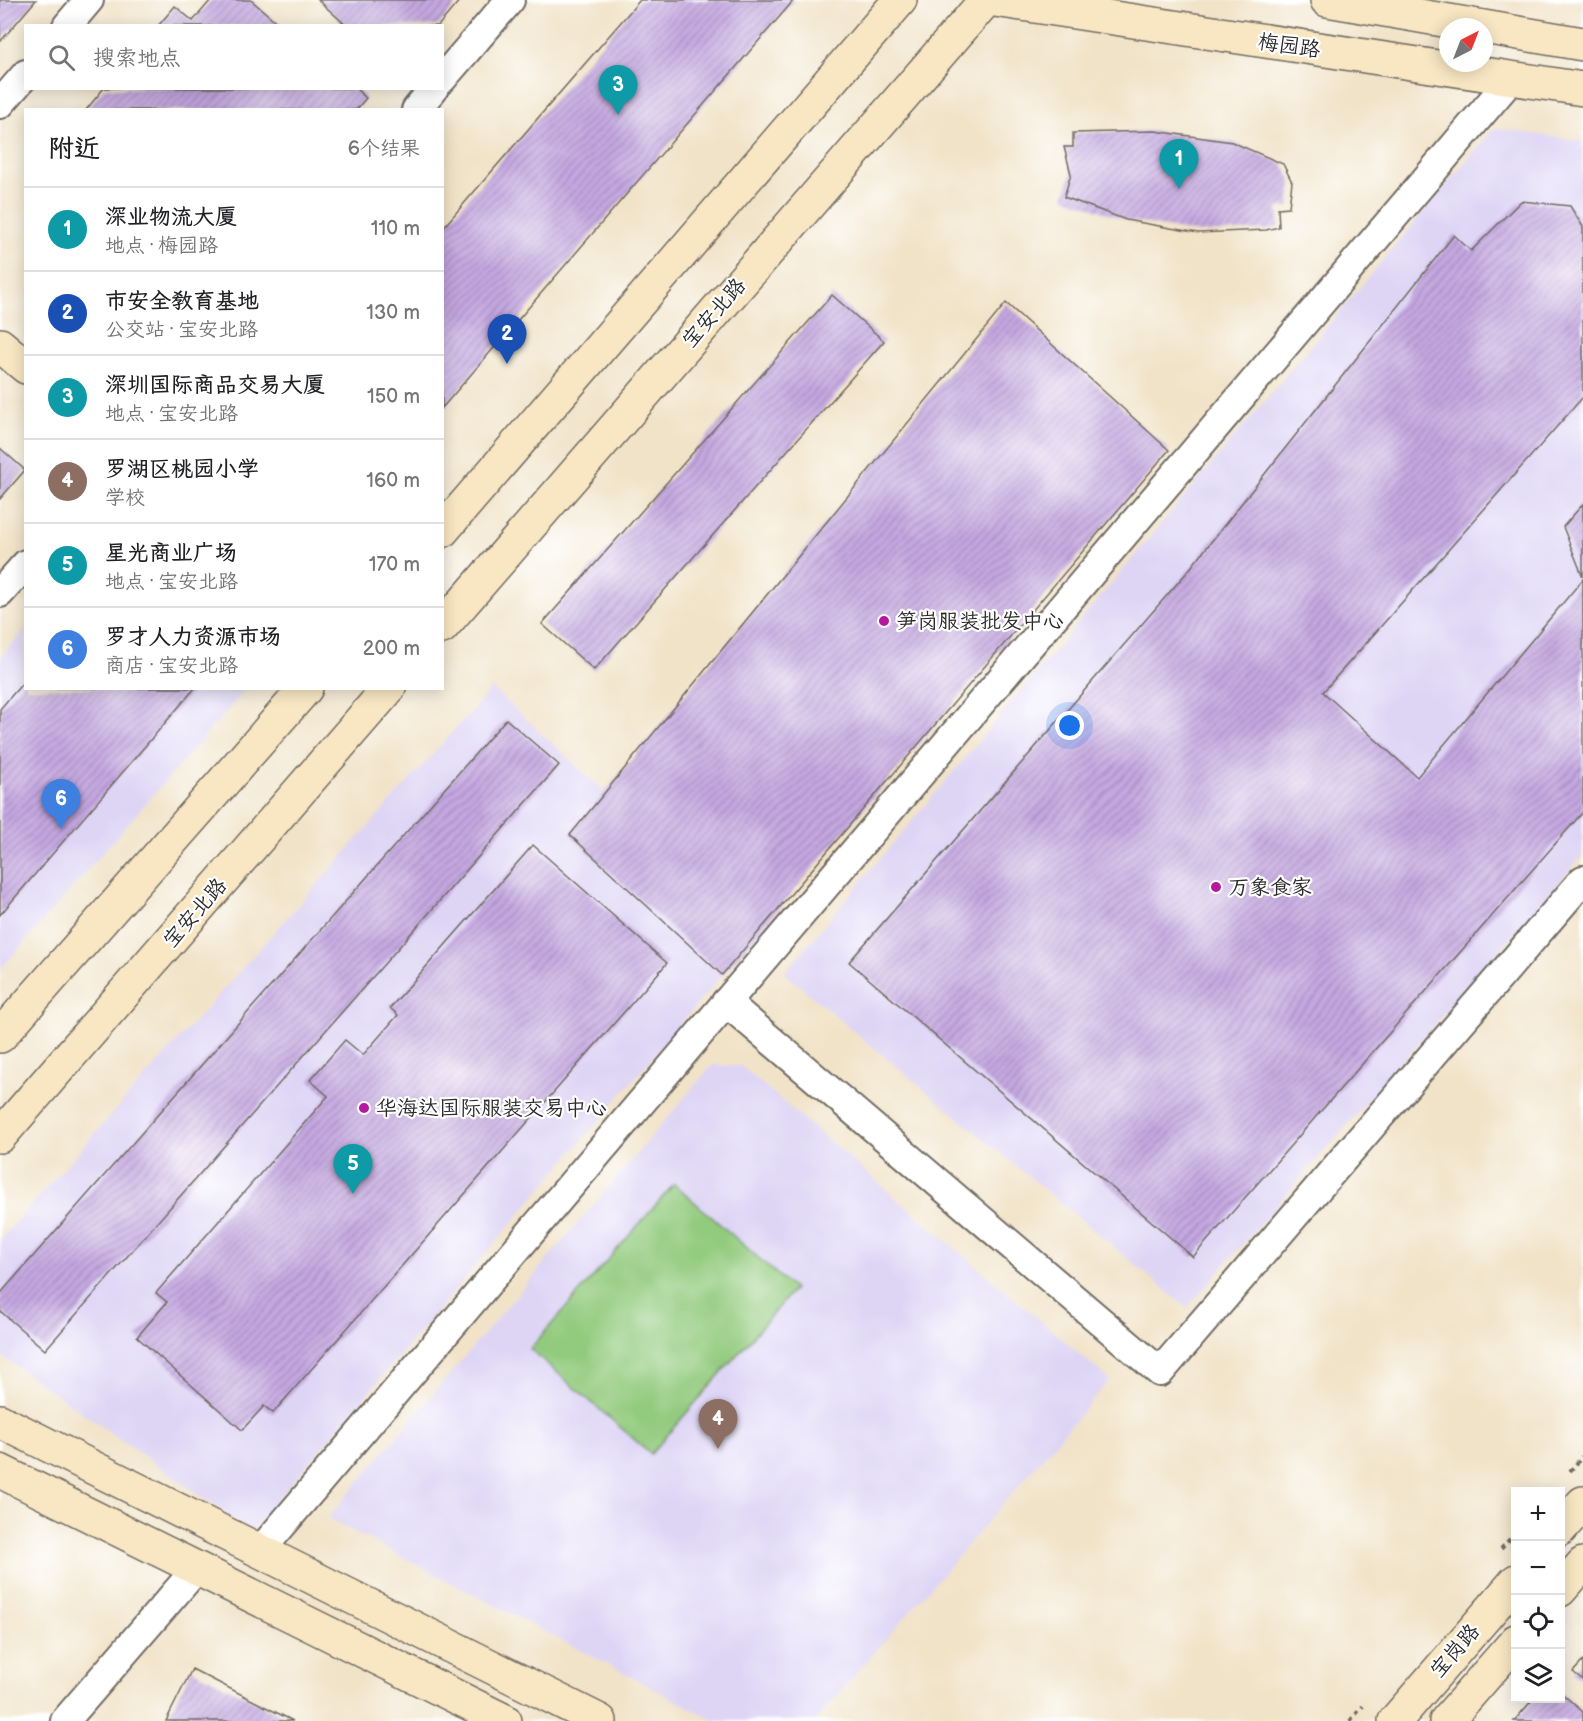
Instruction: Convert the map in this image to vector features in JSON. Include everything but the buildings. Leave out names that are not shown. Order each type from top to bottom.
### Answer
[{"type":"street","points":[[69,24],[89,0]]},
{"type":"street","points":[[444,77],[510,0]]},
{"type":"street","points":[[444,529],[900,0]]},
{"type":"street","name":"宝安北路","points":[[444,625],[986,0]]},
{"type":"street","name":"梅园路","points":[[995,0],[1583,89]]},
{"type":"street","points":[[1327,0],[1583,44]]},
{"type":"street","points":[[0,104],[24,76]]},
{"type":"street","points":[[260,1551],[1511,79]]},
{"type":"street","points":[[418,108],[432,90]]},
{"type":"street","points":[[0,345],[24,366]]},
{"type":"street","points":[[0,593],[24,566]]},
{"type":"street","points":[[0,1036],[304,690]]},
{"type":"street","name":"宝安北路","points":[[0,1136],[387,690]]},
{"type":"street","points":[[726,1002],[1160,1372],[1583,880]]},
{"type":"street","points":[[0,1421],[600,1721]]},
{"type":"street","points":[[0,1471],[198,1567],[505,1721]]},
{"type":"street","points":[[1565,1523],[1583,1503]]},
{"type":"street","points":[[1565,1584],[1583,1564]]},
{"type":"street","points":[[65,1721],[198,1567]]},
{"type":"street","name":"宝岗路","points":[[1395,1721],[1511,1586]]},
{"type":"street","name":"宝岗路","points":[[1446,1721],[1511,1646]]},
{"type":"shaded area","points":[[1494,128],[1583,141],[1583,855],[1187,1308],[784,973]]},
{"type":"shaded area","points":[[24,630],[24,690],[245,690],[0,970],[0,658]]},
{"type":"shaded area","name":"华海达国际服装交易中心","points":[[492,688],[605,792],[570,835],[722,975],[251,1531],[0,1355],[0,1240]]},
{"type":"shaded area","points":[[712,1065],[741,1066],[1110,1380],[815,1721],[715,1721],[328,1518]]},
{"type":"green space","points":[[674,1184],[794,1289],[651,1454],[530,1349]]},
{"type":"place","name":"深圳国际商品交易大厦","points":[[618,115]]},
{"type":"place","name":"深业物流大厦","points":[[1179,189]]},
{"type":"place","name":"市安全教育基地","points":[[507,364]]},
{"type":"place","name":"笋岗服装批发中心","points":[[884,621]]},
{"type":"place","name":"罗才人力资源市场","points":[[61,829]]},
{"type":"place","name":"万象食家","points":[[1216,887]]},
{"type":"place","name":"华海达国际服装交易中心","points":[[364,1108]]},
{"type":"place","name":"星光商业广场","points":[[353,1194]]},
{"type":"place","name":"罗湖区桃园小学","points":[[718,1449]]}]
